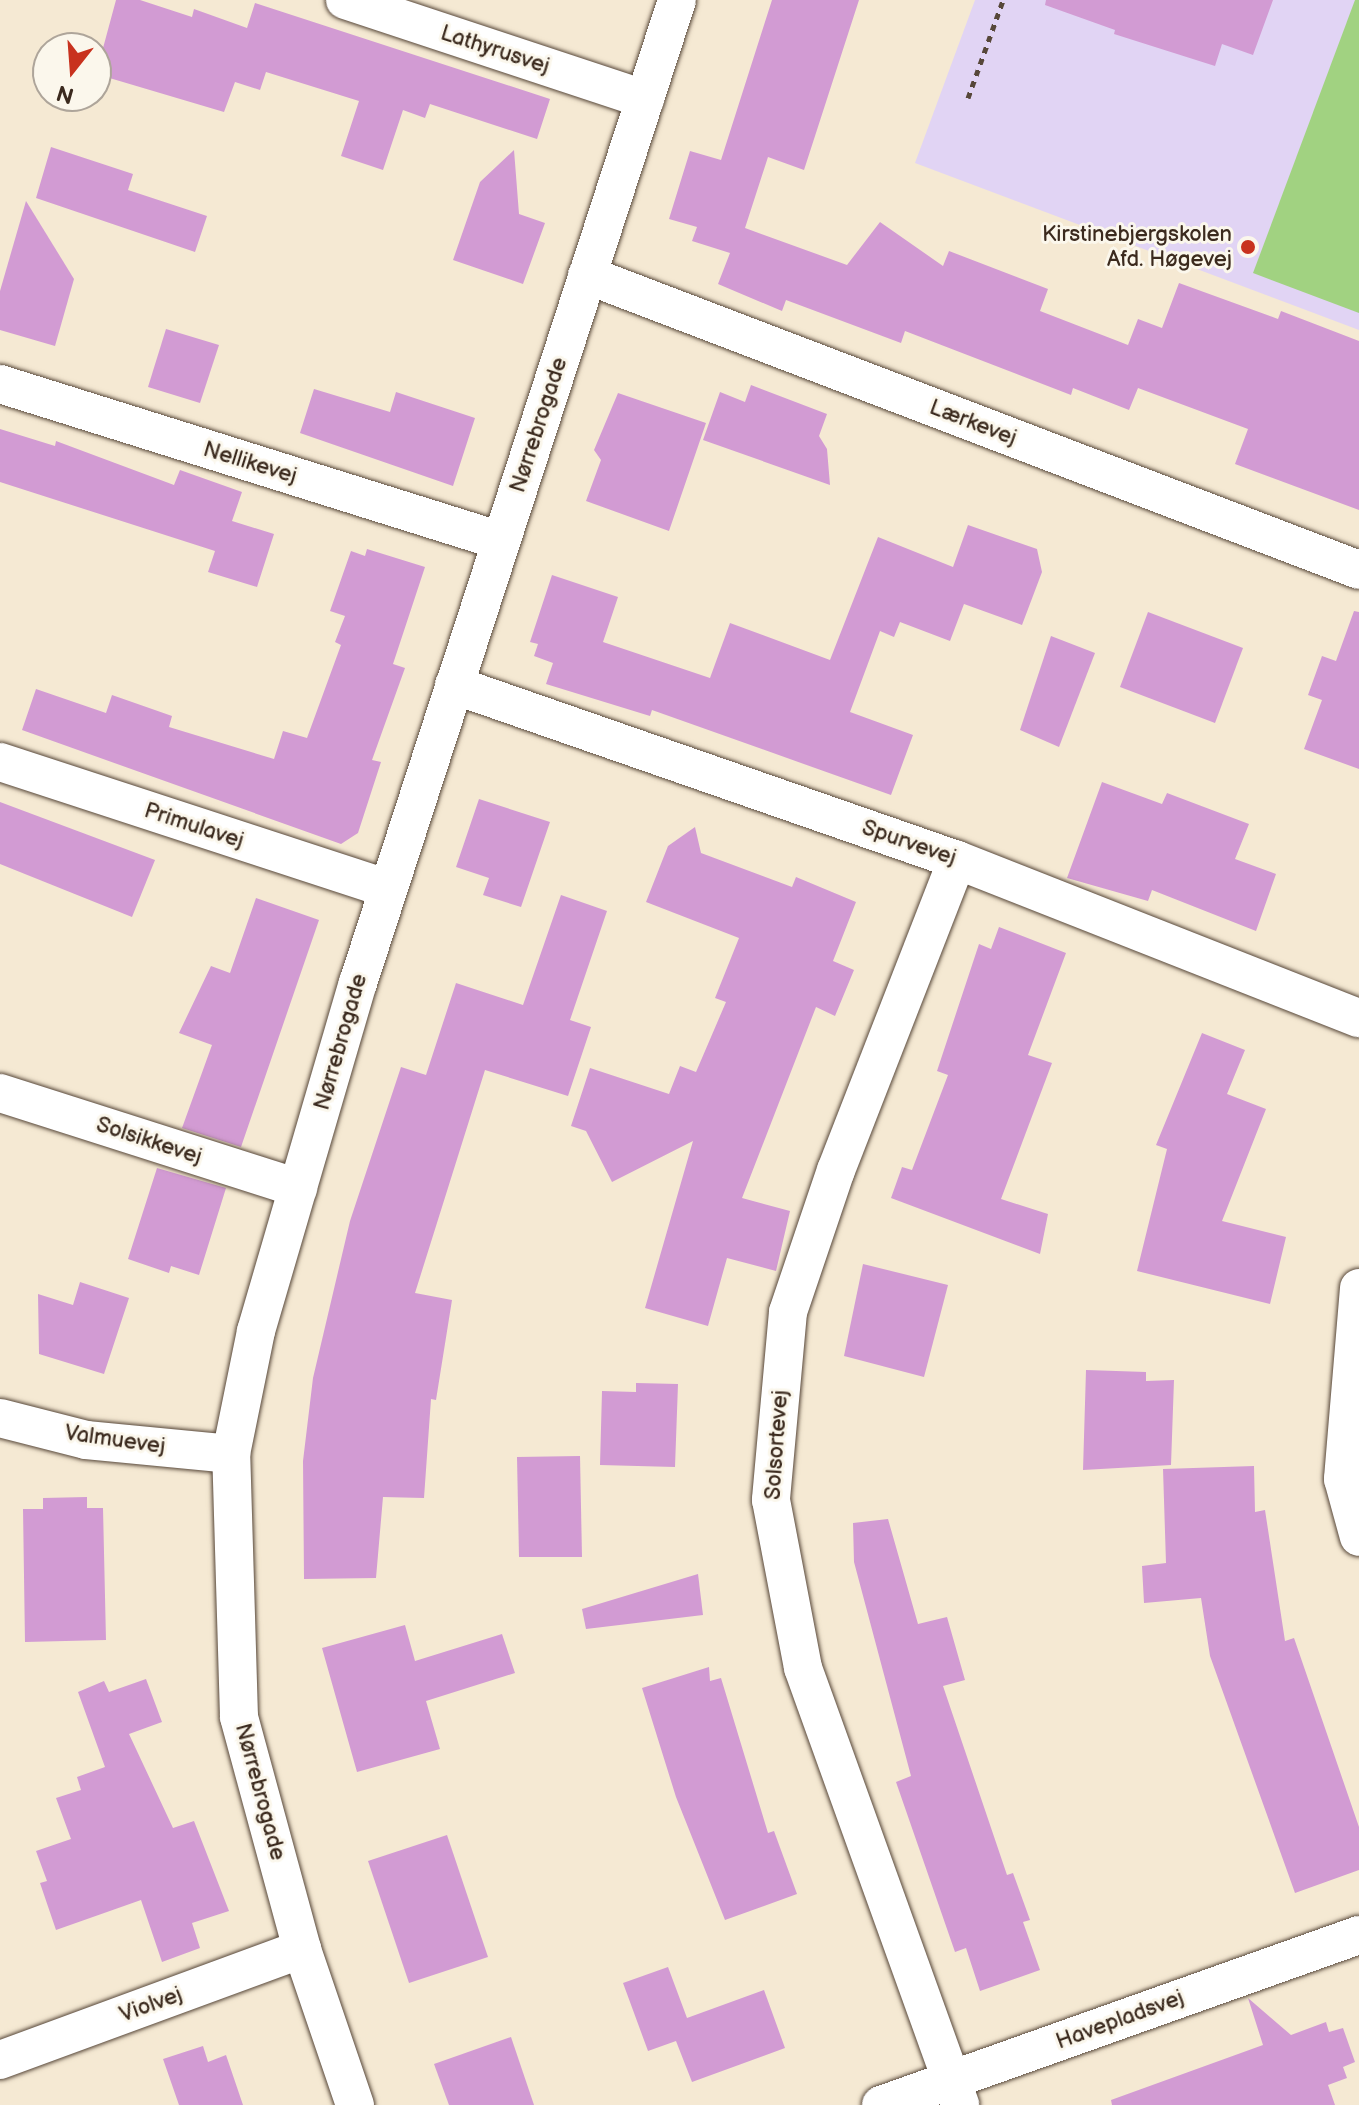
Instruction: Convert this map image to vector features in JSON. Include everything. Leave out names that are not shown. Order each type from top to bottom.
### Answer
[{"type":"street","name":"Lathyrusvej","points":[[345,0],[645,99]]},
{"type":"street","name":"Nørrebrogade","points":[[355,2105],[302,1949],[239,1717],[231,1454],[256,1331],[388,889],[677,0]]},
{"type":"street","name":"Lærkevej","points":[[587,275],[1359,570]]},
{"type":"street","name":"Nellikevej","points":[[0,384],[501,541]]},
{"type":"street","name":"Spurvevej","points":[[454,685],[957,860],[1359,1018]]},
{"type":"street","name":"Primulavej","points":[[0,762],[388,889]]},
{"type":"street","name":"Solsortevej","points":[[956,2092],[803,1668],[771,1500],[788,1312],[836,1170],[957,860]]},
{"type":"street","name":"Solsikkevej","points":[[0,1093],[298,1188]]},
{"type":"street","points":[[1359,1288],[1343,1479],[1359,1537]]},
{"type":"street","name":"Valmuevej","points":[[0,1418],[86,1440],[231,1454]]},
{"type":"street","name":"Havepladsvej","points":[[881,2105],[956,2092],[1359,1935]]},
{"type":"street","name":"Violvej","points":[[0,2060],[302,1949]]},
{"type":"path","points":[[968,98],[1003,0]]},
{"type":"shaded area","name":"Kirstinebjergskolen Afd. Høgevej","points":[[975,0],[1359,0],[1359,330],[915,163]]},
{"type":"green space","points":[[1355,0],[1359,0],[1359,313],[1253,273]]},
{"type":"building","points":[[116,0],[140,0],[192,17],[194,9],[247,28],[255,3],[550,99],[537,139],[430,104],[425,118],[403,110],[383,170],[341,156],[359,101],[266,72],[260,90],[235,82],[224,112],[112,79],[112,32],[107,32]]},
{"type":"building","points":[[772,0],[859,0],[804,170],[768,157],[745,228],[847,265],[880,222],[943,266],[949,251],[1048,289],[1040,311],[1128,345],[1138,319],[1162,328],[1179,283],[1278,319],[1281,311],[1359,341],[1359,510],[1235,464],[1248,429],[1138,388],[1129,410],[1073,388],[1071,395],[905,331],[901,343],[786,300],[782,311],[718,284],[730,253],[692,241],[697,227],[669,219],[690,151],[721,160]]},
{"type":"building","points":[[1046,0],[1273,0],[1253,55],[1222,44],[1215,66],[1114,34],[1115,30],[1045,5]]},
{"type":"building","points":[[51,147],[133,174],[128,190],[207,216],[195,252],[36,198]]},
{"type":"building","points":[[514,150],[519,214],[545,223],[523,284],[453,260],[480,182]]},
{"type":"building","points":[[26,201],[74,279],[55,346],[0,330],[0,291]]},
{"type":"building","points":[[166,329],[219,345],[200,403],[148,387]]},
{"type":"building","points":[[751,385],[827,414],[819,436],[827,449],[830,485],[703,440],[720,392],[745,402]]},
{"type":"building","points":[[314,389],[390,412],[396,392],[475,418],[453,486],[300,433]]},
{"type":"building","points":[[618,393],[706,423],[669,531],[586,501],[601,460],[594,450]]},
{"type":"building","points":[[0,429],[55,446],[56,441],[174,485],[180,470],[242,492],[232,521],[274,534],[257,587],[208,572],[215,551],[0,482]]},
{"type":"building","points":[[968,525],[1037,549],[1042,572],[1022,625],[964,604],[950,641],[900,622],[894,637],[880,631],[850,712],[913,735],[891,795],[652,710],[650,716],[546,684],[553,663],[534,656],[538,644],[530,642],[552,575],[618,597],[603,642],[710,678],[730,623],[830,660],[878,537],[953,567]]},
{"type":"building","points":[[367,549],[425,567],[393,664],[405,668],[372,760],[381,762],[358,833],[341,844],[22,730],[36,689],[106,713],[112,695],[172,716],[169,727],[274,759],[283,731],[307,738],[341,645],[335,642],[345,616],[330,611],[351,551],[365,556]]},
{"type":"building","points":[[1354,611],[1359,612],[1359,769],[1304,749],[1322,700],[1308,695],[1322,656],[1336,661]]},
{"type":"building","points":[[1148,612],[1243,648],[1215,723],[1120,687]]},
{"type":"building","points":[[1051,636],[1095,653],[1059,747],[1020,730]]},
{"type":"building","points":[[1102,782],[1162,804],[1167,793],[1249,824],[1235,859],[1276,874],[1256,931],[1152,890],[1148,901],[1067,878]]},
{"type":"building","points":[[479,799],[550,822],[521,907],[483,895],[489,878],[456,867]]},
{"type":"building","points":[[0,802],[155,860],[132,917],[0,864]]},
{"type":"building","points":[[695,827],[701,853],[792,887],[796,877],[856,902],[833,961],[854,970],[835,1016],[816,1007],[742,1198],[790,1211],[776,1271],[727,1258],[708,1326],[645,1308],[693,1141],[612,1182],[586,1131],[571,1126],[590,1068],[669,1094],[680,1066],[696,1072],[726,1002],[715,998],[739,938],[646,902],[668,846]]},
{"type":"building","points":[[561,895],[607,911],[570,1020],[591,1027],[568,1096],[485,1070],[415,1293],[452,1300],[436,1400],[431,1399],[424,1498],[383,1497],[376,1578],[304,1579],[303,1461],[313,1378],[350,1221],[401,1067],[426,1075],[456,983],[523,1005]]},
{"type":"building","points":[[256,898],[319,920],[241,1147],[182,1128],[212,1045],[179,1033],[211,966],[230,973]]},
{"type":"building","points":[[999,927],[1066,953],[1028,1055],[1052,1063],[1001,1199],[1048,1214],[1040,1254],[891,1198],[902,1167],[912,1170],[948,1075],[937,1071],[979,944],[991,949]]},
{"type":"building","points":[[1202,1033],[1245,1050],[1227,1094],[1266,1109],[1222,1221],[1286,1237],[1270,1304],[1137,1271],[1167,1149],[1156,1145]]},
{"type":"building","points":[[157,1168],[226,1188],[199,1275],[171,1266],[169,1273],[128,1259]]},
{"type":"building","points":[[863,1264],[948,1285],[924,1377],[844,1356]]},
{"type":"building","points":[[80,1282],[129,1298],[104,1374],[39,1354],[38,1294],[73,1305]]},
{"type":"building","points":[[1086,1370],[1146,1372],[1146,1381],[1174,1380],[1171,1465],[1083,1470]]},
{"type":"building","points":[[636,1383],[678,1384],[675,1467],[600,1465],[602,1391],[636,1392]]},
{"type":"building","points":[[580,1456],[582,1557],[519,1557],[517,1457]]},
{"type":"building","points":[[1254,1466],[1255,1512],[1265,1510],[1285,1641],[1294,1638],[1359,1827],[1359,1870],[1295,1893],[1210,1656],[1201,1598],[1144,1603],[1142,1566],[1166,1563],[1163,1469]]},
{"type":"building","points":[[87,1497],[87,1508],[103,1508],[106,1640],[25,1642],[23,1509],[43,1509],[43,1498]]},
{"type":"building","points":[[888,1519],[918,1624],[947,1617],[965,1680],[943,1686],[1007,1875],[1013,1873],[1030,1920],[1023,1922],[1040,1970],[980,1991],[966,1948],[955,1952],[896,1782],[911,1776],[854,1562],[853,1523]]},
{"type":"building","points":[[698,1574],[703,1615],[586,1629],[582,1609]]},
{"type":"building","points":[[405,1625],[415,1661],[502,1634],[515,1673],[426,1701],[440,1749],[357,1772],[322,1648]]},
{"type":"building","points":[[709,1667],[710,1681],[721,1678],[768,1833],[774,1831],[797,1894],[725,1920],[676,1797],[642,1688]]},
{"type":"building","points":[[146,1679],[162,1722],[129,1734],[173,1828],[194,1821],[229,1911],[192,1923],[200,1948],[162,1962],[141,1900],[56,1930],[40,1883],[47,1881],[36,1851],[71,1839],[56,1798],[81,1790],[77,1777],[105,1767],[78,1692],[104,1681],[109,1692]]},
{"type":"building","points":[[447,1835],[488,1957],[409,1983],[368,1861]]},
{"type":"building","points":[[668,1967],[687,2018],[764,1990],[785,2048],[692,2082],[676,2041],[648,2051],[623,1983]]},
{"type":"building","points":[[1248,1998],[1291,2035],[1326,2022],[1329,2032],[1343,2028],[1355,2062],[1343,2067],[1347,2078],[1328,2085],[1335,2105],[1112,2105],[1111,2100],[1263,2045]]},
{"type":"building","points":[[511,2037],[534,2105],[449,2105],[434,2064]]},
{"type":"building","points":[[203,2046],[208,2062],[226,2055],[243,2105],[179,2105],[163,2059]]},
{"type":"place","name":"Kirstinebjergskolen Afd. Høgevej","points":[[1248,247]]}]
